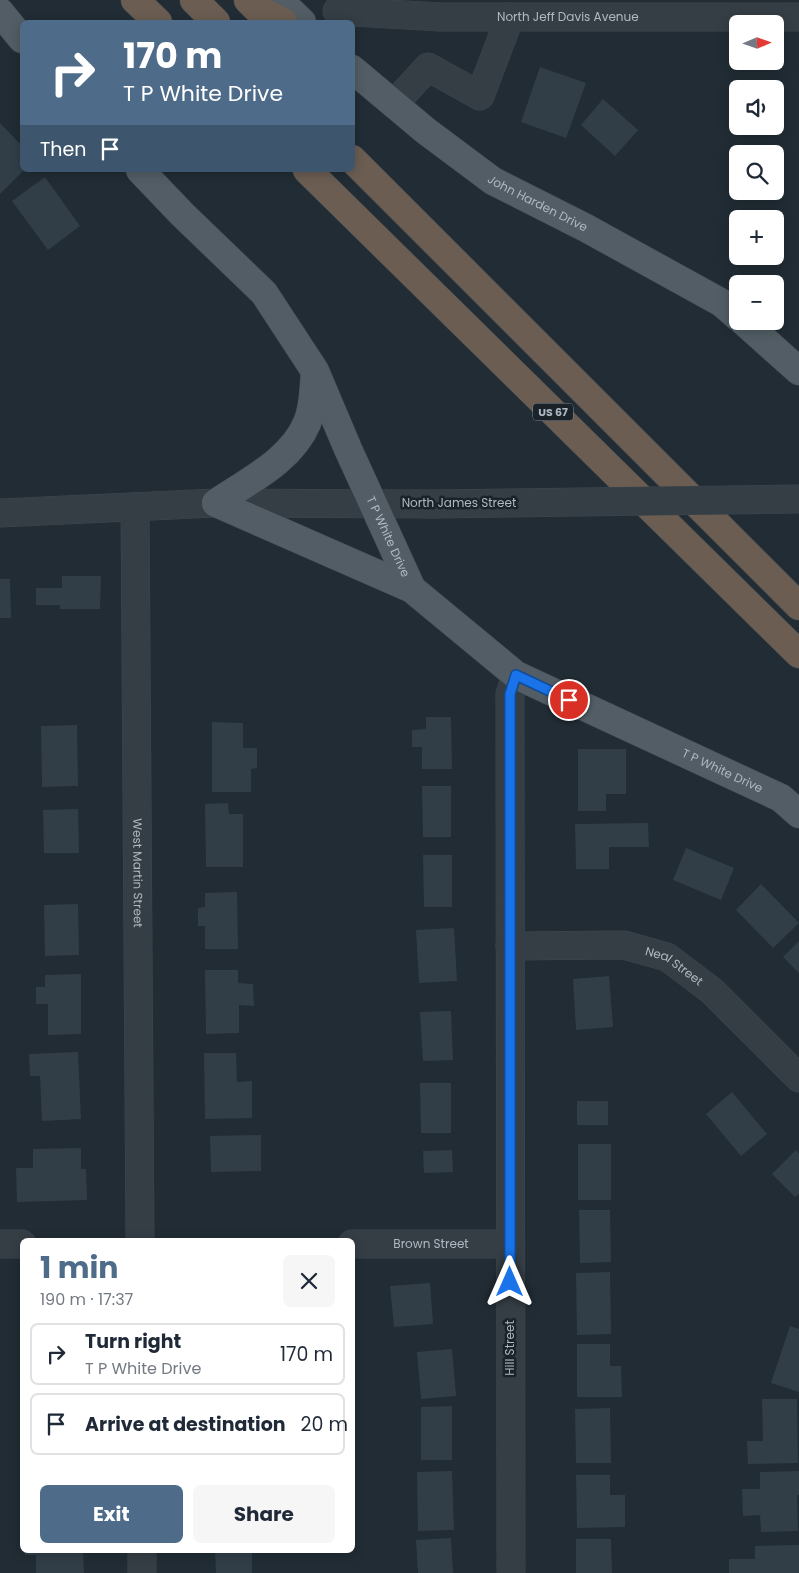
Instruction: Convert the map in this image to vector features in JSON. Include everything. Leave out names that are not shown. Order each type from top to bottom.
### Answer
[{"type":"highway","points":[[135,0],[156,20]]},
{"type":"highway","points":[[194,0],[214,20]]},
{"type":"highway","points":[[248,0],[256,8],[279,20]]},
{"type":"highway","name":"US 67","points":[[355,162],[799,606]]},
{"type":"highway","name":"US 67","points":[[309,172],[799,654]]},
{"type":"main road","points":[[280,0],[300,20]]},
{"type":"main road","points":[[0,12],[20,37]]},
{"type":"main road","name":"John Harden Drive","points":[[355,71],[426,131],[493,181],[586,228],[722,303],[729,309]]},
{"type":"main road","name":"T P White Drive","points":[[142,172],[182,214],[264,293],[315,371],[348,449],[412,589],[516,675],[781,798],[799,814]]},
{"type":"main road","points":[[753,330],[799,371]]},
{"type":"main road","points":[[216,503],[277,462],[301,434],[312,409],[315,371]]},
{"type":"main road","points":[[216,503],[412,589]]},
{"type":"street","name":"North Jeff Davis Avenue","points":[[335,11],[440,18],[799,18]]},
{"type":"street","points":[[394,104],[428,67],[480,96],[510,17]]},
{"type":"street","name":"North James Street","points":[[0,513],[216,503],[433,504],[799,499]]},
{"type":"street","name":"West Martin Street","points":[[135,507],[140,1238]]},
{"type":"street","name":"Hill Street","points":[[511,1573],[510,694],[516,675]]},
{"type":"street","name":"Neal Street","points":[[510,946],[624,945],[667,957],[712,991],[799,1078]]},
{"type":"street","points":[[0,1244],[20,1244]]},
{"type":"street","name":"Brown Street","points":[[355,1244],[510,1244]]},
{"type":"street","points":[[142,1553],[142,1573]]},
{"type":"building","points":[[540,67],[586,83],[566,138],[521,122]]},
{"type":"building","points":[[603,99],[638,130],[615,156],[581,125]]},
{"type":"building","points":[[0,123],[20,144],[20,172],[22,172],[0,194]]},
{"type":"building","points":[[45,177],[80,226],[48,250],[12,201]]},
{"type":"building","points":[[62,576],[101,576],[100,609],[60,609],[60,605],[36,605],[36,588],[62,588]]},
{"type":"building","points":[[0,579],[10,579],[11,618],[0,618]]},
{"type":"building","points":[[426,717],[451,717],[452,769],[422,769],[422,747],[412,747],[412,730],[426,729]]},
{"type":"building","points":[[212,722],[243,723],[243,748],[257,748],[257,768],[251,769],[251,792],[212,792]]},
{"type":"building","points":[[77,725],[78,786],[42,787],[41,726]]},
{"type":"building","points":[[578,749],[626,749],[626,794],[606,794],[606,811],[578,811]]},
{"type":"building","points":[[422,786],[451,786],[451,837],[423,837]]},
{"type":"building","points":[[228,803],[229,814],[243,814],[243,867],[206,867],[205,804]]},
{"type":"building","points":[[78,809],[79,853],[44,853],[43,810]]},
{"type":"building","points":[[648,823],[649,847],[609,847],[609,869],[576,869],[575,824]]},
{"type":"building","points":[[686,848],[734,868],[721,900],[673,880]]},
{"type":"building","points":[[423,855],[452,855],[452,907],[424,907]]},
{"type":"building","points":[[761,884],[799,923],[773,948],[736,910]]},
{"type":"building","points":[[237,892],[238,949],[205,949],[205,926],[198,926],[198,908],[205,907],[205,893]]},
{"type":"building","points":[[78,904],[79,955],[45,956],[44,905]]},
{"type":"building","points":[[454,928],[457,981],[419,983],[416,930]]},
{"type":"building","points":[[799,941],[799,973],[783,957]]},
{"type":"building","points":[[205,970],[238,970],[238,983],[253,984],[254,1006],[239,1005],[239,1033],[206,1034]]},
{"type":"building","points":[[81,974],[81,1034],[48,1035],[48,1004],[36,1004],[36,987],[45,987],[45,975]]},
{"type":"building","points":[[609,976],[613,1027],[576,1030],[573,979]]},
{"type":"building","points":[[451,1011],[453,1060],[423,1061],[420,1012]]},
{"type":"building","points":[[78,1052],[81,1119],[42,1121],[40,1076],[30,1076],[29,1054]]},
{"type":"building","points":[[204,1053],[236,1053],[237,1082],[252,1081],[252,1118],[205,1119]]},
{"type":"building","points":[[420,1083],[451,1083],[451,1133],[421,1133]]},
{"type":"building","points":[[732,1092],[767,1134],[741,1156],[706,1114]]},
{"type":"building","points":[[577,1101],[608,1101],[608,1125],[577,1125]]},
{"type":"building","points":[[261,1135],[261,1171],[211,1172],[210,1136]]},
{"type":"building","points":[[578,1144],[611,1144],[611,1200],[578,1200]]},
{"type":"building","points":[[81,1148],[81,1169],[86,1169],[87,1200],[17,1202],[16,1168],[33,1168],[33,1149]]},
{"type":"building","points":[[452,1150],[453,1172],[424,1173],[423,1151]]},
{"type":"building","points":[[796,1150],[799,1154],[799,1194],[795,1197],[772,1174]]},
{"type":"building","points":[[579,1210],[610,1210],[611,1262],[580,1263]]},
{"type":"building","points":[[610,1272],[611,1334],[577,1335],[576,1273]]},
{"type":"building","points":[[430,1283],[433,1324],[394,1327],[390,1286]]},
{"type":"building","points":[[790,1326],[799,1329],[799,1392],[771,1383]]},
{"type":"building","points":[[577,1344],[610,1344],[610,1366],[621,1366],[622,1397],[577,1397]]},
{"type":"building","points":[[452,1349],[456,1396],[421,1399],[417,1352]]},
{"type":"building","points":[[762,1399],[797,1399],[798,1463],[748,1464],[747,1441],[763,1441]]},
{"type":"building","points":[[452,1406],[452,1460],[421,1460],[421,1407]]},
{"type":"building","points":[[610,1408],[611,1463],[576,1463],[575,1409]]},
{"type":"building","points":[[452,1471],[454,1530],[418,1531],[417,1472]]},
{"type":"building","points":[[799,1471],[799,1495],[797,1495],[798,1531],[761,1532],[760,1515],[743,1516],[742,1489],[760,1489],[760,1472]]},
{"type":"building","points":[[576,1475],[610,1475],[610,1495],[625,1495],[625,1527],[577,1528]]},
{"type":"building","points":[[451,1538],[453,1573],[418,1573],[416,1540]]},
{"type":"building","points":[[576,1539],[611,1539],[612,1573],[576,1573]]},
{"type":"building","points":[[799,1545],[799,1573],[729,1573],[729,1559],[755,1559],[755,1546]]},
{"type":"building","points":[[25,1553],[83,1553],[84,1573],[36,1573],[36,1555],[25,1555]]},
{"type":"building","points":[[215,1553],[252,1553],[252,1573],[216,1573]]},
{"type":"route","points":[[510,1282],[510,694],[516,675],[569,700]]}]
